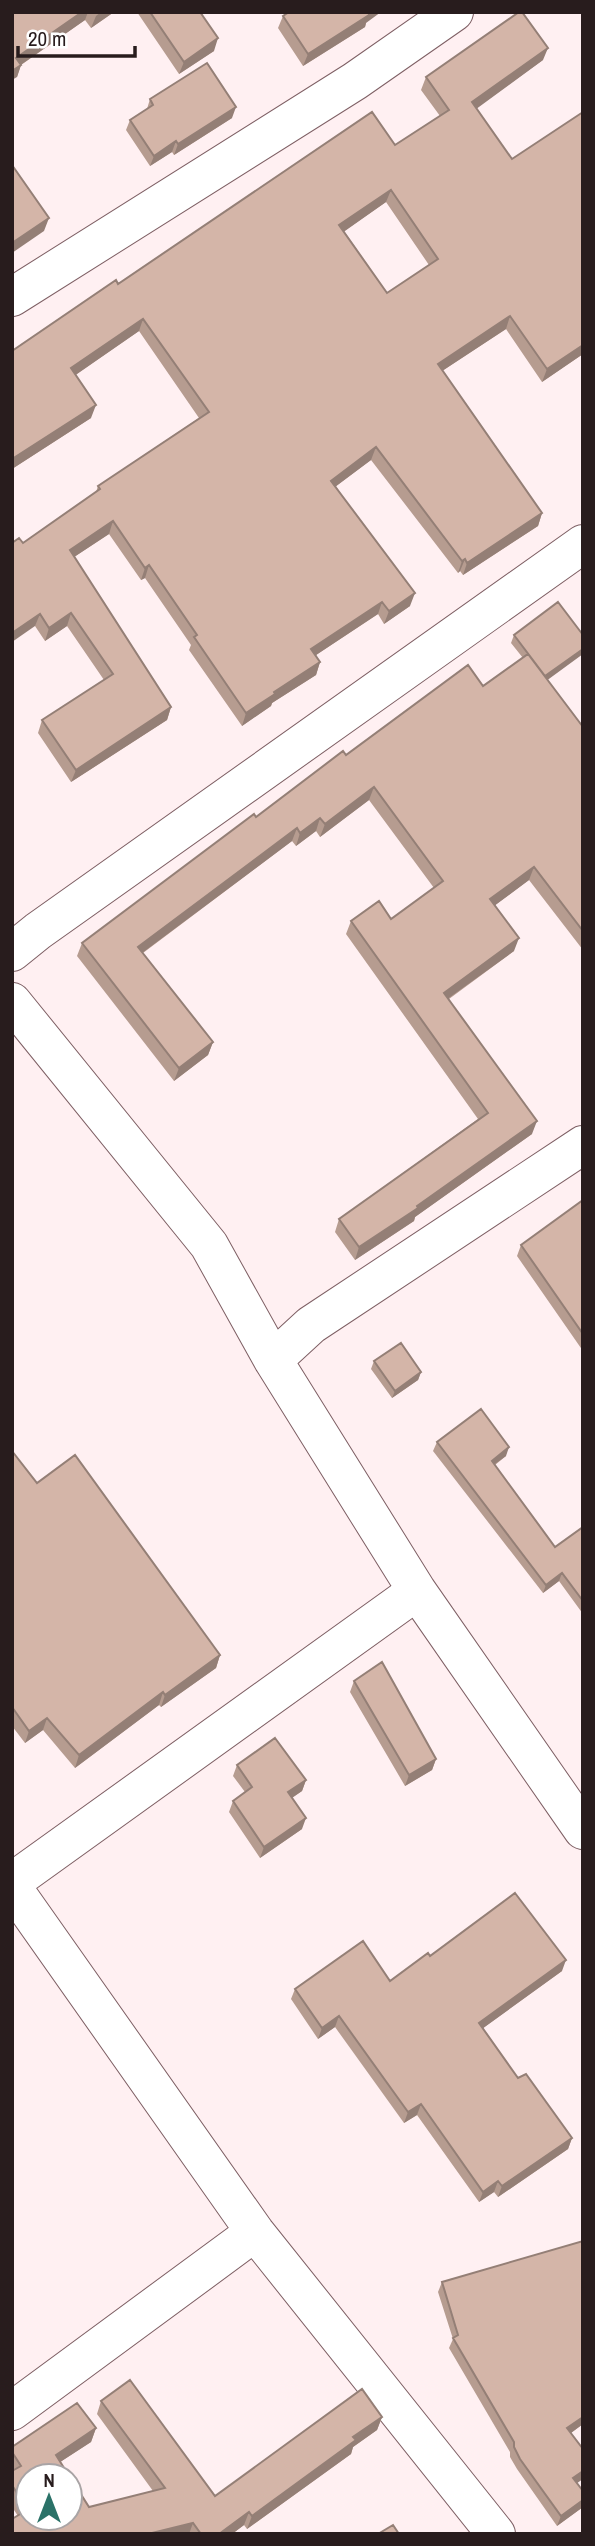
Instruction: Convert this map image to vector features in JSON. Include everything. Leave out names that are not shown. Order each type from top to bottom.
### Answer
[{"type":"street","points":[[12,297],[355,81],[454,12]]},
{"type":"street","points":[[12,953],[38,931],[583,544]]},
{"type":"street","points":[[12,1002],[209,1245],[273,1360],[417,1591],[583,1830]]},
{"type":"street","points":[[273,1360],[311,1325],[583,1145]]},
{"type":"street","points":[[417,1591],[12,1884],[255,2232],[496,2534]]},
{"type":"street","points":[[12,2411],[255,2232]]},
{"type":"building","points":[[12,12],[82,12],[16,58],[21,65],[12,71]]},
{"type":"building","points":[[150,12],[200,12],[218,38],[184,62]]},
{"type":"building","points":[[289,12],[368,12],[369,15],[308,54],[283,16]]},
{"type":"building","points":[[522,12],[548,48],[472,102],[512,159],[583,112],[583,345],[547,369],[510,316],[438,364],[542,513],[467,563],[465,559],[462,561],[376,447],[331,481],[415,593],[389,611],[382,602],[311,649],[320,662],[246,713],[149,565],[145,568],[113,521],[70,550],[171,707],[76,770],[42,720],[113,674],[71,613],[49,628],[40,614],[12,633],[12,543],[19,538],[23,543],[100,489],[98,486],[209,412],[143,319],[71,368],[96,405],[12,459],[12,351],[116,280],[118,284],[372,112],[395,145],[449,110],[426,77]],"holes":[[[391,190],[438,259],[387,293],[339,225]]]},
{"type":"building","points":[[207,63],[236,107],[154,156],[130,120],[153,105],[150,99]]},
{"type":"building","points":[[12,165],[49,218],[12,243]]},
{"type":"building","points":[[558,602],[583,635],[583,649],[545,676],[514,635]]},
{"type":"building","points":[[528,654],[583,727],[583,931],[534,867],[490,899],[519,938],[444,993],[537,1121],[417,1206],[418,1208],[359,1247],[339,1219],[488,1113],[351,921],[379,901],[391,919],[443,881],[374,787],[325,824],[320,818],[300,833],[297,828],[138,947],[213,1042],[179,1068],[82,943],[254,814],[256,817],[343,751],[346,755],[468,665],[483,686]]},
{"type":"building","points":[[583,1200],[583,1334],[521,1245]]},
{"type":"building","points":[[401,1343],[421,1372],[395,1391],[374,1361]]},
{"type":"building","points":[[481,1409],[509,1447],[492,1461],[555,1547],[583,1527],[583,1601],[562,1573],[546,1585],[437,1442]]},
{"type":"building","points":[[12,1451],[37,1483],[75,1455],[220,1655],[165,1695],[163,1692],[79,1755],[47,1718],[29,1731],[12,1707]]},
{"type":"building","points":[[382,1662],[436,1759],[409,1775],[354,1681]]},
{"type":"building","points":[[275,1738],[306,1780],[288,1792],[306,1818],[264,1847],[233,1801],[252,1787],[237,1765]]},
{"type":"building","points":[[515,1893],[566,1960],[479,2023],[518,2078],[526,2074],[572,2138],[502,2186],[498,2181],[483,2192],[421,2104],[408,2112],[339,2016],[322,2028],[295,1989],[363,1941],[390,1981],[428,1953],[430,1956]]},
{"type":"building","points":[[583,2241],[583,2417],[567,2428],[583,2449],[583,2471],[573,2478],[583,2491],[583,2500],[561,2516],[520,2459],[514,2442],[453,2338],[458,2335],[442,2282]]},
{"type":"building","points":[[130,2380],[215,2496],[362,2389],[382,2417],[353,2437],[356,2440],[252,2516],[249,2512],[219,2534],[201,2534],[193,2523],[148,2534],[12,2534],[14,2518],[14,2532],[84,2532],[84,2499],[89,2507],[165,2488],[101,2401]]},
{"type":"building","points":[[77,2403],[96,2428],[56,2455],[60,2462],[18,2462],[12,2447]]},
{"type":"building","points":[[14,2470],[14,2488],[12,2485]]},
{"type":"building","points":[[393,2525],[399,2534],[378,2534]]}]
